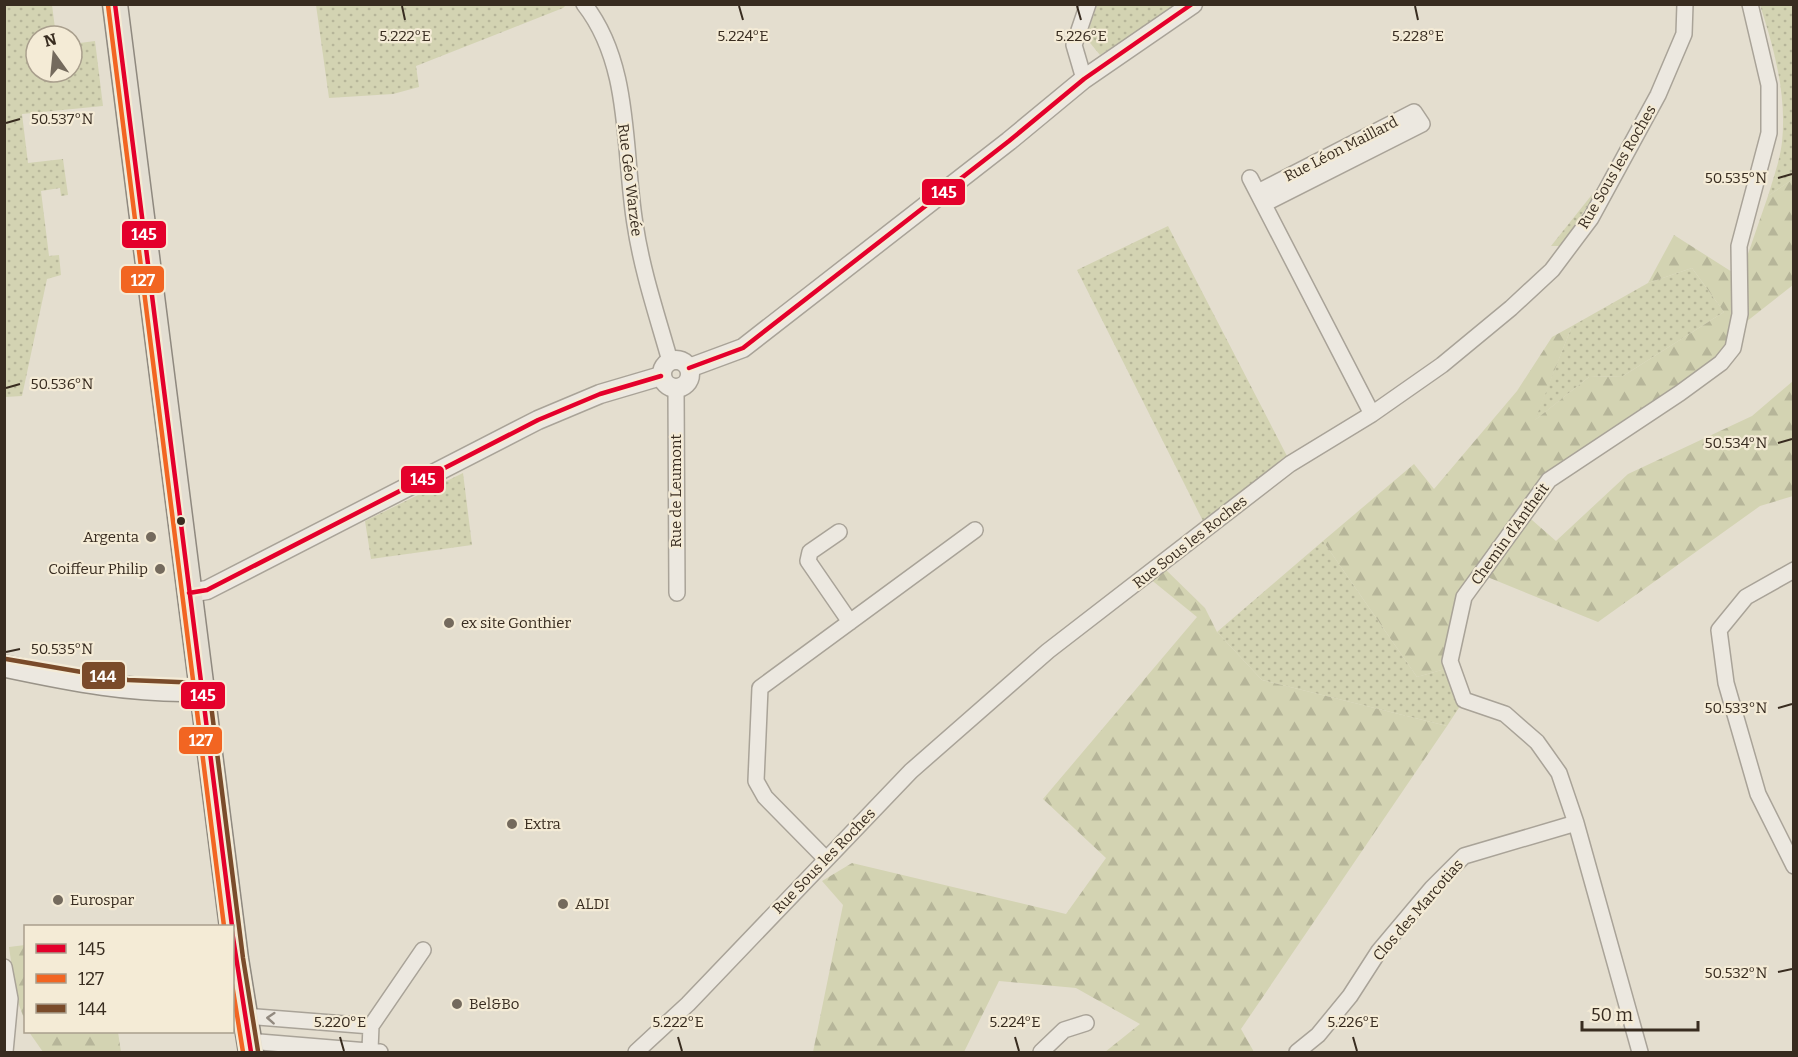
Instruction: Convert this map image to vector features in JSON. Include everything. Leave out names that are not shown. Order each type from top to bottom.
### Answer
[{"type":"main road","points":[[115,4],[233,925]]},
{"type":"main road","points":[[4,666],[72,680],[133,689],[202,690]]},
{"type":"main road","points":[[234,933],[250,1047]]},
{"type":"street","name":"Rue Géo Warzée","points":[[584,4],[607,40],[617,74],[639,248],[666,368]]},
{"type":"street","points":[[1084,80],[1074,45],[1088,4]]},
{"type":"street","points":[[689,368],[743,348],[1084,80],[1193,4]]},
{"type":"street","name":"Rue Sous les Roches","points":[[636,1053],[688,1004],[910,771],[1048,651],[1290,464],[1372,414],[1442,365],[1511,308],[1552,270],[1592,218],[1658,95],[1684,34],[1685,4]]},
{"type":"street","name":"Chemin d'Antheit","points":[[1640,1053],[1576,823],[1559,773],[1537,742],[1505,714],[1464,700],[1450,661],[1464,597],[1549,480],[1721,363],[1733,348],[1740,314],[1739,246],[1769,133],[1769,85],[1750,4]]},
{"type":"street","name":"Rue Léon Maillard","points":[[1414,112],[1422,124],[1257,191],[1414,112]]},
{"type":"street","points":[[1257,191],[1372,414]]},
{"type":"street","points":[[189,593],[207,590],[538,420],[683,361],[689,368],[688,381],[676,388],[667,385],[666,368]]},
{"type":"street","name":"Rue de Leumont","points":[[676,388],[676,593]]},
{"type":"street","points":[[825,858],[765,796],[756,781],[760,688],[975,530]]},
{"type":"street","points":[[839,532],[810,552],[808,561],[850,622]]},
{"type":"street","points":[[1794,570],[1746,597],[1719,630],[1726,683],[1758,794],[1794,866]]},
{"type":"street","name":"Clos des Marcotias","points":[[1297,1053],[1317,1035],[1350,996],[1379,951],[1432,888],[1464,856],[1576,823]]},
{"type":"street","points":[[250,1047],[375,1051],[371,1026],[423,950]]},
{"type":"street","points":[[4,967],[10,999],[5,1053]]},
{"type":"street","points":[[245,1016],[371,1026]]},
{"type":"street","points":[[1041,1053],[1064,1030],[1086,1023]]},
{"type":"green space","points":[[316,4],[566,5],[416,66],[419,87],[393,94],[329,98]]},
{"type":"green space","points":[[4,5],[52,5],[54,24],[24,24],[24,84],[84,84],[84,42],[95,41],[103,106],[22,114],[28,163],[63,159],[68,195],[61,196],[60,188],[41,191],[49,256],[59,255],[61,275],[47,279],[22,396],[5,397]]},
{"type":"green space","points":[[1097,5],[1177,5],[1100,55],[1086,38]]},
{"type":"green space","points":[[1760,5],[1794,5],[1793,179],[1768,196],[1781,149],[1783,107],[1778,72]]},
{"type":"green space","points":[[1610,172],[1561,246],[1551,246]]},
{"type":"green space","points":[[1793,179],[1793,285],[1737,329],[1733,348],[1549,480],[1524,513],[1556,541],[1628,474],[1752,416],[1793,381],[1793,496],[1760,506],[1598,622],[1480,574],[1464,597],[1452,667],[1417,677],[1323,541],[1414,464],[1434,489],[1517,391],[1552,337],[1572,326],[1535,420],[1589,377],[1623,376],[1724,312],[1692,268],[1648,283],[1674,235],[1740,277],[1768,196]]},
{"type":"green space","points":[[1168,226],[1288,458],[1205,525],[1077,270]]},
{"type":"green space","points":[[1692,268],[1724,312],[1623,376],[1589,377],[1534,421],[1572,326],[1648,283]]},
{"type":"green space","points":[[463,473],[472,545],[371,559],[365,521]]},
{"type":"green space","points":[[1323,541],[1417,677],[1452,667],[1464,700],[1447,726],[1262,680],[1217,632]]},
{"type":"green space","points":[[1162,566],[1205,608],[1217,632],[1262,680],[1447,726],[1241,1029],[1254,1052],[1105,1052],[1140,1024],[1076,988],[999,981],[964,1052],[813,1052],[843,905],[822,881],[852,863],[1066,914],[1106,858],[1043,799],[1197,617],[1149,578]]},
{"type":"green space","points":[[24,945],[24,1018],[16,997],[9,947]]},
{"type":"green space","points":[[30,1033],[118,1033],[121,1052],[43,1052]]},
{"type":"transit line","name":"145","points":[[115,4],[232,925]]},
{"type":"transit line","name":"145","points":[[689,368],[743,348],[1009,141],[1084,79],[1192,4]]},
{"type":"transit line","name":"127","points":[[108,5],[224,925]]},
{"type":"transit line","name":"145","points":[[189,593],[207,590],[538,420],[600,394],[661,376]]},
{"type":"transit line","name":"144","points":[[6,659],[128,680],[202,683]]},
{"type":"transit line","name":"144","points":[[209,689],[243,958],[258,1051]]},
{"type":"transit line","name":"145","points":[[234,944],[251,1052]]},
{"type":"transit line","name":"127","points":[[234,996],[243,1052]]},
{"type":"place","name":"Argenta","points":[[151,537]]},
{"type":"place","name":"Coiffeur Philip","points":[[160,569]]},
{"type":"place","name":"ex site Gonthier","points":[[449,623]]},
{"type":"place","name":"Extra","points":[[512,824]]},
{"type":"place","name":"Eurospar","points":[[58,900]]},
{"type":"place","name":"ALDI","points":[[563,904]]},
{"type":"place","name":"Bel&Bo","points":[[457,1004]]}]
